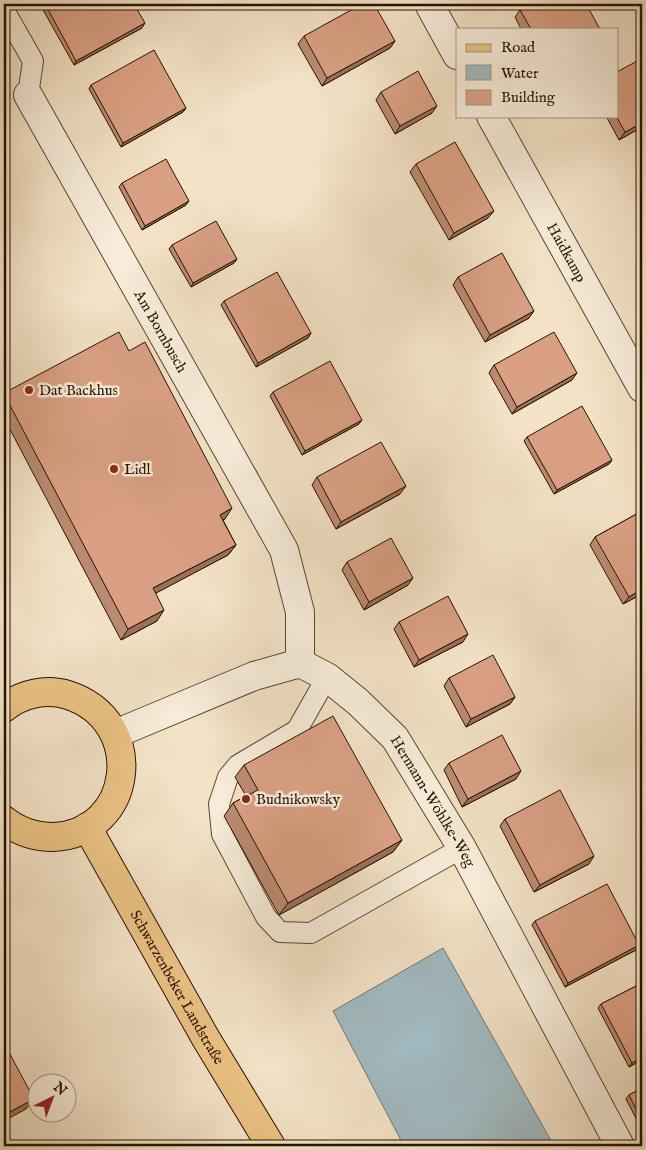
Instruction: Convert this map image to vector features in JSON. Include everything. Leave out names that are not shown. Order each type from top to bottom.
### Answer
[{"type":"main road","points":[[4,820],[16,830],[39,837],[64,836],[87,827],[103,814],[115,796],[121,776],[122,754],[115,734],[102,714],[82,700],[59,692],[35,693],[7,698]]},
{"type":"main road","name":"Schwarzenbeker Landstraße","points":[[87,827],[205,1037],[271,1146]]},
{"type":"street","points":[[429,4],[456,53]]},
{"type":"street","name":"Am Bornbusch","points":[[28,95],[284,550],[300,612],[300,662]]},
{"type":"street","name":"Haidkamp","points":[[492,118],[642,388]]},
{"type":"street","points":[[115,734],[254,676],[300,662]]},
{"type":"street","name":"Hermann-Wöhlke-Weg","points":[[300,662],[327,677],[358,702],[395,738],[462,848],[620,1146]]},
{"type":"lane","name":"Am Bornbusch","points":[[4,10],[33,61],[28,95]]},
{"type":"lane","points":[[327,677],[297,730],[238,764],[228,776],[219,804],[222,834],[266,917],[280,932],[311,933],[462,848]]},
{"type":"water","points":[[443,948],[554,1146],[404,1146],[333,1011]]},
{"type":"building","points":[[45,4],[134,4],[145,23],[76,61]]},
{"type":"building","points":[[362,4],[374,4],[395,41],[327,78],[304,36]]},
{"type":"building","points":[[530,4],[586,4],[599,28],[530,28],[520,10]]},
{"type":"building","points":[[154,50],[186,108],[123,143],[91,85]]},
{"type":"building","points":[[639,60],[642,65],[642,123],[625,132],[617,118],[618,71]]},
{"type":"building","points":[[418,71],[437,106],[400,126],[381,92]]},
{"type":"building","points":[[455,142],[494,211],[454,233],[416,164]]},
{"type":"building","points":[[166,159],[189,201],[145,226],[122,183]]},
{"type":"building","points":[[216,221],[237,259],[193,283],[172,245]]},
{"type":"building","points":[[502,253],[534,311],[490,335],[458,277]]},
{"type":"building","points":[[277,272],[311,333],[258,363],[224,301]]},
{"type":"building","name":"Lidl","points":[[119,332],[129,351],[145,342],[232,508],[220,515],[236,545],[153,588],[164,610],[128,629],[4,394]]},
{"type":"building","points":[[554,332],[577,373],[517,407],[494,365]]},
{"type":"building","points":[[330,361],[362,420],[305,451],[273,392]]},
{"type":"building","points":[[582,406],[612,460],[557,490],[527,437]]},
{"type":"building","points":[[381,442],[406,486],[341,522],[317,477]]},
{"type":"building","points":[[642,511],[642,589],[629,597],[595,537]]},
{"type":"building","points":[[391,538],[413,578],[369,602],[347,562]]},
{"type":"building","points":[[448,596],[468,634],[419,660],[399,622]]},
{"type":"building","points":[[493,655],[515,697],[471,719],[449,678]]},
{"type":"building","points":[[333,716],[402,840],[288,903],[233,803],[258,790],[244,765]]},
{"type":"building","points":[[502,735],[521,771],[468,799],[449,763]]},
{"type":"building","points":[[560,790],[594,856],[540,885],[505,819]]},
{"type":"building","points":[[607,884],[639,945],[568,983],[535,921]]},
{"type":"building","points":[[642,983],[642,1057],[632,1063],[601,1004]]},
{"type":"building","points":[[4,1043],[28,1088],[28,1102],[4,1115]]},
{"type":"building","points":[[642,1088],[642,1121],[629,1095]]},
{"type":"building","points":[[4,1128],[12,1144],[7,1146],[4,1146]]},
{"type":"place","name":"Dat Backhus","points":[[29,390]]},
{"type":"place","name":"Lidl","points":[[114,469]]},
{"type":"place","name":"Budnikowsky","points":[[246,799]]}]
